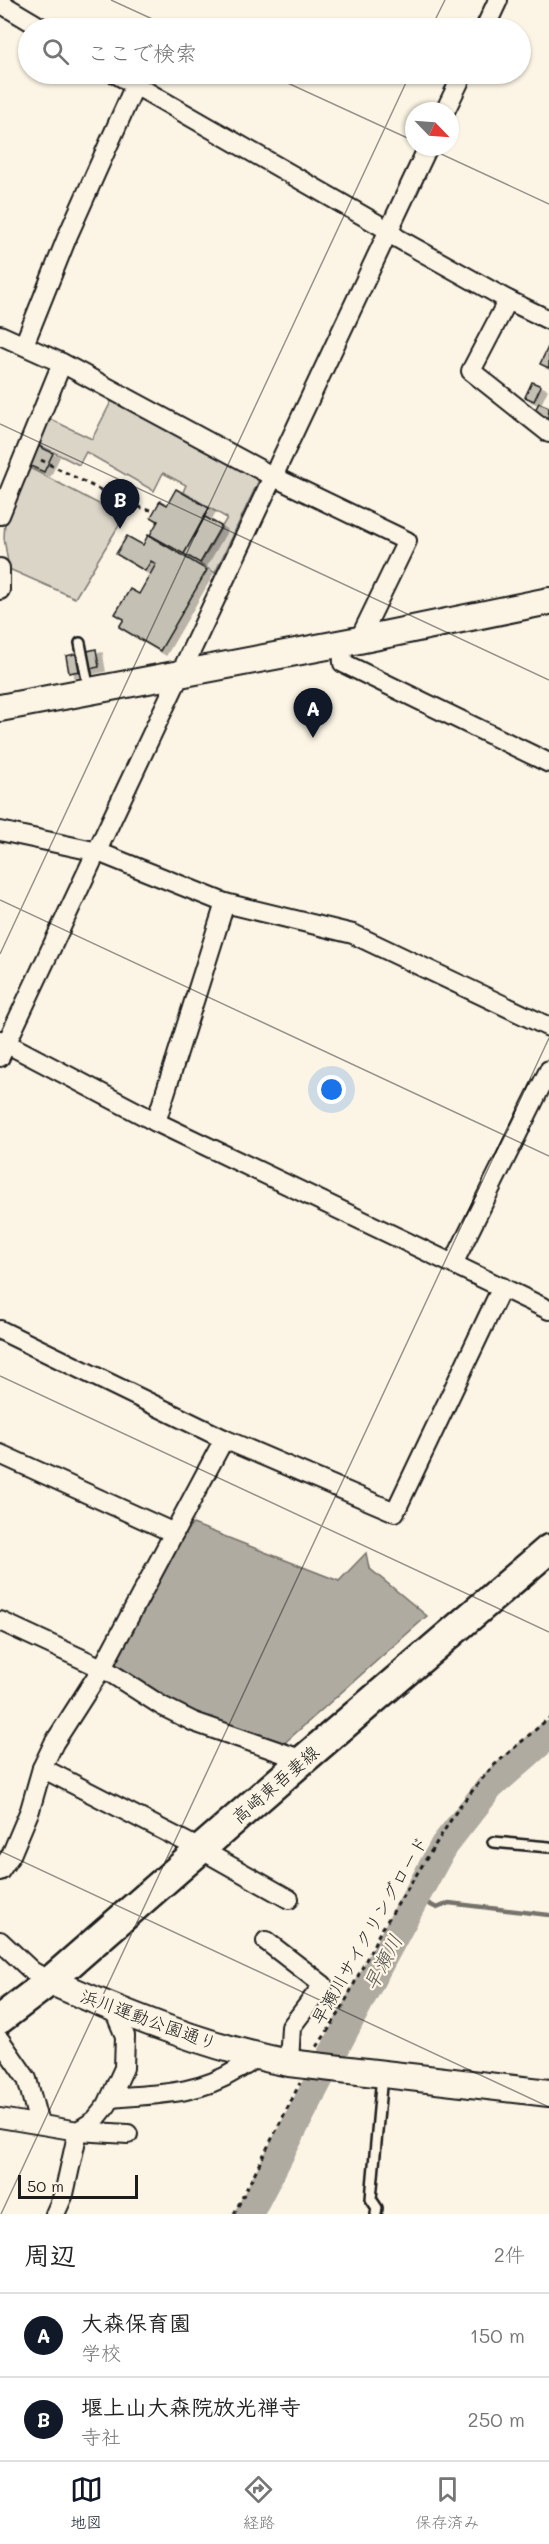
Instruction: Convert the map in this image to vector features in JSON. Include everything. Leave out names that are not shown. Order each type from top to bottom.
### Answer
[{"type":"main road","name":"高崎東吾妻線","points":[[0,2019],[50,1981],[549,1549]]},
{"type":"street","points":[[489,18],[498,0]]},
{"type":"street","points":[[0,3],[25,18]]},
{"type":"street","points":[[449,102],[458,84]]},
{"type":"street","points":[[24,345],[68,235],[135,85],[388,230],[397,238],[508,300],[549,320]]},
{"type":"street","points":[[424,156],[179,673],[98,852],[2,1046],[549,1310]]},
{"type":"street","points":[[508,300],[471,371],[549,433]]},
{"type":"street","points":[[0,335],[62,363],[272,476],[407,541],[350,642],[343,663],[549,763]]},
{"type":"street","points":[[0,515],[62,363]]},
{"type":"street","points":[[0,568],[0,590]]},
{"type":"street","points":[[0,708],[350,642],[549,601]]},
{"type":"street","points":[[0,831],[98,852],[225,903],[353,934],[549,1027]]},
{"type":"street","points":[[156,1122],[225,903]]},
{"type":"street","points":[[453,1264],[549,1070]]},
{"type":"street","points":[[0,1330],[224,1439],[395,1512],[502,1287]]},
{"type":"street","points":[[0,1871],[11,1855],[30,1810],[42,1768],[54,1743],[102,1668],[224,1439]]},
{"type":"street","points":[[0,1454],[174,1533]]},
{"type":"street","points":[[0,1621],[102,1668],[162,1706],[194,1722],[303,1760]]},
{"type":"street","points":[[42,1768],[200,1849],[289,1899]]},
{"type":"street","name":"浜川運動公園通り","points":[[0,1941],[32,1971],[112,2008],[254,2057],[382,2074]]},
{"type":"street","points":[[266,1941],[323,1985],[291,2028],[304,2065]]},
{"type":"street","points":[[55,2214],[64,2194],[78,2131],[95,2120],[111,2098],[124,2068],[125,2036],[112,2008]]},
{"type":"street","points":[[0,2040],[27,2079],[39,2124]]},
{"type":"street","points":[[111,2098],[202,2088],[225,2078],[251,2062],[254,2057]]},
{"type":"street","points":[[382,2074],[549,2093]]},
{"type":"street","points":[[0,2118],[78,2131],[128,2134]]},
{"type":"lane","points":[[80,643],[89,690]]},
{"type":"lane","points":[[493,1842],[549,1847]]},
{"type":"lane","points":[[376,2214],[377,2208],[371,2199],[382,2074]]},
{"type":"path","points":[[26,452],[130,505],[151,510]]},
{"type":"path","name":"早瀬川サイクリングロード","points":[[234,2214],[295,2097],[304,2065],[340,2012],[380,1934],[459,1807],[492,1767],[549,1718]]},
{"type":"shaded area","points":[[113,398],[258,477],[259,480],[215,573],[200,564],[227,518],[183,492],[186,485],[163,473],[154,491],[86,452],[79,465],[37,444],[48,418],[92,439]]},
{"type":"shaded area","points":[[26,466],[124,517],[75,598],[9,569],[4,538],[5,521]]},
{"type":"shaded area","points":[[193,1524],[339,1581],[366,1553],[369,1568],[427,1616],[280,1747],[198,1718],[111,1668],[174,1542]]},
{"type":"building","points":[[549,345],[549,368],[540,364]]},
{"type":"building","points":[[532,382],[541,386],[534,401],[525,397]]},
{"type":"building","points":[[539,403],[549,407],[548,418],[534,412]]},
{"type":"building","points":[[36,445],[53,453],[44,472],[28,465]]},
{"type":"building","points":[[176,489],[209,508],[184,554],[150,535],[158,521],[151,517],[160,501],[167,505]]},
{"type":"building","points":[[205,517],[221,526],[200,563],[184,554]]},
{"type":"building","points":[[148,535],[207,570],[160,651],[119,627],[124,619],[115,614],[130,589],[139,594],[156,564],[151,561],[145,571],[116,554],[127,536],[143,545]]},
{"type":"building","points":[[96,649],[99,667],[69,673],[66,656]]},
{"type":"waterway","name":"早瀬川","points":[[249,2214],[444,1845],[490,1787],[549,1735]]},
{"type":"waterway","points":[[415,1897],[437,1908],[449,1903],[549,1915]]},
{"type":"place","name":"堰上山大森院放光禅寺","points":[[120,529]]},
{"type":"place","name":"大森保育園","points":[[313,738]]}]
